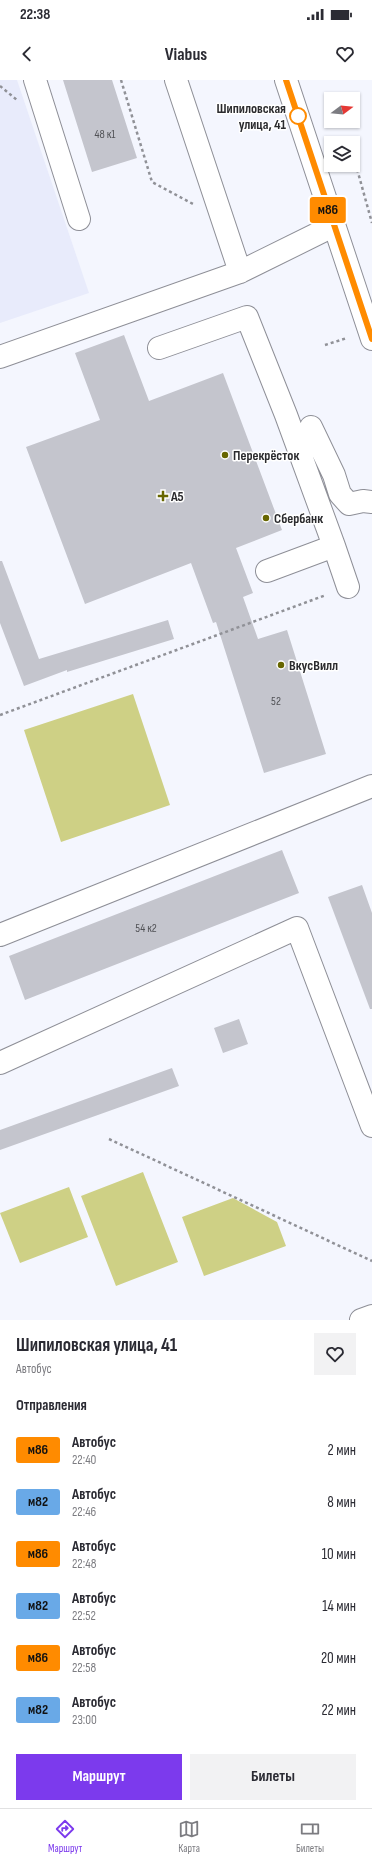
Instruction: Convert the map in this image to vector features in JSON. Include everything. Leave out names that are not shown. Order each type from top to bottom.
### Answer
[{"type":"street","points":[[35,80],[80,219]]},
{"type":"street","points":[[176,80],[221,220],[240,272]]},
{"type":"street","points":[[286,80],[372,339]]},
{"type":"street","points":[[0,357],[240,272],[334,226]]},
{"type":"street","points":[[159,348],[247,317],[286,415],[348,587]]},
{"type":"street","points":[[311,427],[334,475],[340,494],[349,504],[363,501],[372,502]]},
{"type":"street","points":[[267,571],[334,546]]},
{"type":"street","points":[[0,935],[372,786]]},
{"type":"street","points":[[0,1063],[298,928],[372,1126]]},
{"type":"street","points":[[361,1320],[372,1316]]},
{"type":"path","points":[[121,80],[152,182],[221,220]]},
{"type":"path","points":[[358,172],[372,222]]},
{"type":"path","points":[[326,345],[349,337]]},
{"type":"path","points":[[0,715],[348,587]]},
{"type":"path","points":[[109,1139],[372,1262]]},
{"type":"shaded area","points":[[0,80],[17,80],[89,293],[0,323]]},
{"type":"green space","points":[[133,694],[170,805],[61,842],[24,730]]},
{"type":"green space","points":[[143,1172],[178,1262],[116,1286],[81,1196]]},
{"type":"green space","points":[[69,1187],[88,1237],[20,1263],[0,1213]]},
{"type":"green space","points":[[233,1198],[277,1222],[286,1246],[204,1276],[182,1217]]},
{"type":"building","points":[[63,80],[112,80],[137,158],[92,172]]},
{"type":"building","points":[[124,335],[149,401],[223,373],[282,530],[236,548],[253,593],[243,597],[258,639],[287,630],[326,754],[264,773],[216,622],[213,623],[191,563],[85,604],[26,447],[100,420],[75,353]]},
{"type":"building","points":[[0,561],[2,561],[39,659],[168,620],[174,639],[67,672],[67,670],[24,686],[0,623]]},
{"type":"building","points":[[282,850],[299,893],[25,1000],[9,956]]},
{"type":"building","points":[[362,885],[372,913],[372,1009],[370,1009],[328,897]]},
{"type":"building","points":[[239,1019],[248,1044],[223,1053],[214,1028]]},
{"type":"building","points":[[172,1068],[179,1086],[0,1150],[0,1130]]},
{"type":"bus line","name":"м86","points":[[286,80],[372,339]]},
{"type":"place","name":"Шипиловская улица, 41","points":[[298,116]]},
{"type":"place","name":"Перекрёсток","points":[[225,455]]},
{"type":"place","name":"А5","points":[[163,496]]},
{"type":"place","name":"Сбербанк","points":[[266,518]]},
{"type":"place","name":"ВкусВилл","points":[[281,665]]}]
